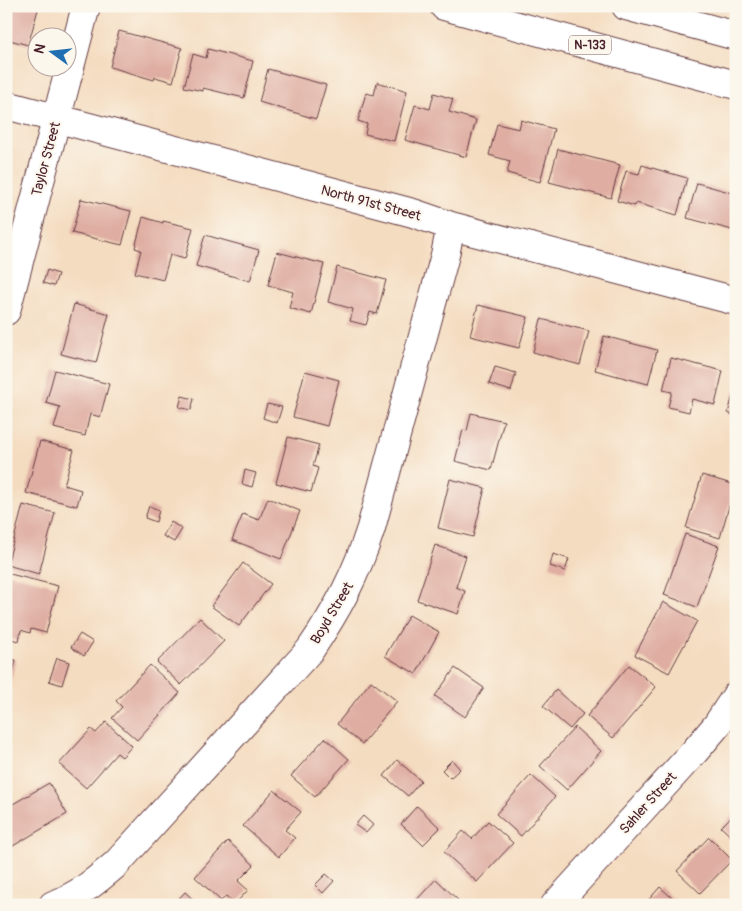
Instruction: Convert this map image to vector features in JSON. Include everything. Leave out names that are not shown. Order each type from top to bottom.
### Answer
[{"type":"street","name":"Taylor Street","points":[[6,311],[86,6]]},
{"type":"street","name":"N-133","points":[[444,6],[736,85]]},
{"type":"street","points":[[626,6],[664,11],[736,36]]},
{"type":"street","name":"North 91st Street","points":[[6,105],[736,301]]},
{"type":"street","name":"Boyd Street","points":[[53,905],[85,890],[116,864],[310,650],[332,618],[362,558],[445,255],[451,226]]},
{"type":"street","name":"Sahler Street","points":[[555,905],[696,751],[736,696]]},
{"type":"building","points":[[6,6],[39,6],[33,28],[28,28],[28,45],[6,39]]},
{"type":"building","points":[[119,31],[182,48],[173,82],[155,77],[154,80],[110,67]]},
{"type":"building","points":[[208,49],[253,61],[244,98],[203,88],[203,91],[184,87],[193,54],[206,58]]},
{"type":"building","points":[[268,69],[326,85],[316,119],[259,102]]},
{"type":"building","points":[[377,82],[407,91],[394,141],[365,134],[367,124],[358,121],[366,93],[374,95]]},
{"type":"building","points":[[434,93],[453,99],[449,112],[476,120],[466,157],[405,140],[415,105],[430,109]]},
{"type":"building","points":[[521,120],[554,129],[540,182],[507,173],[510,161],[489,155],[497,124],[519,129]]},
{"type":"building","points":[[558,149],[620,165],[611,198],[549,182]]},
{"type":"building","points":[[642,165],[687,178],[677,215],[636,203],[635,206],[617,201],[626,171],[639,174]]},
{"type":"building","points":[[697,183],[736,194],[736,231],[687,218]]},
{"type":"building","points":[[81,199],[131,211],[122,245],[72,233]]},
{"type":"building","points":[[143,217],[163,223],[163,221],[193,228],[185,259],[170,255],[163,280],[135,273],[141,250],[135,248]]},
{"type":"building","points":[[205,235],[259,250],[250,281],[196,266]]},
{"type":"building","points":[[277,252],[324,264],[311,314],[289,308],[293,292],[268,285]]},
{"type":"building","points":[[337,267],[386,280],[377,314],[370,312],[366,325],[350,321],[353,309],[328,302]]},
{"type":"building","points":[[47,270],[58,274],[54,286],[43,283]]},
{"type":"building","points":[[74,304],[109,314],[96,363],[61,354]]},
{"type":"building","points":[[478,305],[528,317],[519,348],[470,336]]},
{"type":"building","points":[[541,319],[589,331],[580,365],[533,352]]},
{"type":"building","points":[[604,336],[657,350],[648,384],[595,370]]},
{"type":"building","points":[[671,358],[723,371],[715,405],[692,399],[689,412],[668,407],[672,392],[663,390]]},
{"type":"building","points":[[495,367],[516,373],[511,391],[489,384]]},
{"type":"building","points":[[55,370],[109,384],[100,417],[90,414],[85,436],[54,428],[60,407],[46,403]]},
{"type":"building","points":[[305,371],[339,380],[327,426],[293,417]]},
{"type":"building","points":[[736,389],[736,416],[728,413]]},
{"type":"building","points":[[182,396],[194,399],[191,410],[179,407]]},
{"type":"building","points":[[267,404],[282,407],[277,423],[263,418]]},
{"type":"building","points":[[471,413],[504,421],[491,470],[455,461],[463,430],[467,431]]},
{"type":"building","points":[[288,437],[319,445],[313,466],[318,468],[311,492],[276,483]]},
{"type":"building","points":[[40,441],[74,450],[64,485],[81,490],[77,506],[26,493]]},
{"type":"building","points":[[245,470],[256,473],[252,487],[242,484]]},
{"type":"building","points":[[702,475],[735,485],[720,538],[686,528]]},
{"type":"building","points":[[450,479],[485,488],[473,537],[438,528]]},
{"type":"building","points":[[268,498],[300,511],[281,559],[232,540],[243,514],[259,520]]},
{"type":"building","points":[[23,505],[55,513],[39,574],[7,565]]},
{"type":"building","points":[[149,506],[159,510],[156,522],[145,518]]},
{"type":"building","points":[[171,522],[182,529],[174,542],[163,536]]},
{"type":"building","points":[[685,534],[719,546],[697,607],[664,595]]},
{"type":"building","points":[[435,545],[466,556],[456,587],[465,591],[458,614],[417,600]]},
{"type":"building","points":[[553,554],[569,559],[565,571],[550,566]]},
{"type":"building","points":[[243,563],[271,584],[239,626],[211,606]]},
{"type":"building","points":[[6,573],[58,586],[46,633],[31,629],[30,633],[21,630],[19,641],[6,638]]},
{"type":"building","points":[[663,602],[697,621],[669,673],[635,655]]},
{"type":"building","points":[[409,615],[439,632],[416,674],[385,656]]},
{"type":"building","points":[[200,618],[224,641],[181,685],[157,662]]},
{"type":"building","points":[[80,634],[93,642],[84,656],[71,647]]},
{"type":"building","points":[[6,658],[16,660],[7,695],[6,695]]},
{"type":"building","points":[[57,658],[69,662],[62,685],[49,681]]},
{"type":"building","points":[[150,665],[180,693],[137,740],[112,718],[122,707],[116,701]]},
{"type":"building","points":[[629,665],[656,687],[613,738],[587,716]]},
{"type":"building","points":[[455,668],[484,688],[465,717],[435,696]]},
{"type":"building","points":[[371,681],[397,701],[362,744],[337,724]]},
{"type":"building","points":[[556,690],[583,714],[570,729],[543,706]]},
{"type":"building","points":[[106,722],[132,746],[122,757],[117,753],[86,788],[59,764],[91,729],[96,733]]},
{"type":"building","points":[[575,727],[601,751],[567,790],[540,766]]},
{"type":"building","points":[[325,738],[349,759],[315,797],[291,776]]},
{"type":"building","points":[[397,760],[421,781],[408,796],[384,776]]},
{"type":"building","points":[[452,760],[460,769],[450,778],[442,770]]},
{"type":"building","points":[[531,775],[555,797],[521,836],[496,814]]},
{"type":"building","points":[[49,783],[67,814],[13,846],[6,835],[6,808]]},
{"type":"building","points":[[274,790],[301,812],[285,830],[295,838],[279,857],[243,826]]},
{"type":"building","points":[[417,806],[440,828],[423,845],[401,824]]},
{"type":"building","points":[[736,812],[736,841],[721,827]]},
{"type":"building","points":[[363,816],[373,825],[366,833],[355,825]]},
{"type":"building","points":[[488,821],[513,843],[477,882],[444,852],[463,831],[472,839]]},
{"type":"building","points":[[709,837],[732,860],[700,893],[677,871]]},
{"type":"building","points":[[228,841],[254,865],[238,881],[248,890],[235,904],[226,896],[221,901],[195,877]]},
{"type":"building","points":[[326,874],[334,881],[323,893],[315,885]]},
{"type":"building","points":[[436,879],[460,902],[457,905],[412,905]]},
{"type":"building","points":[[660,887],[680,905],[644,905]]},
{"type":"building","points":[[185,892],[199,905],[173,905]]}]
